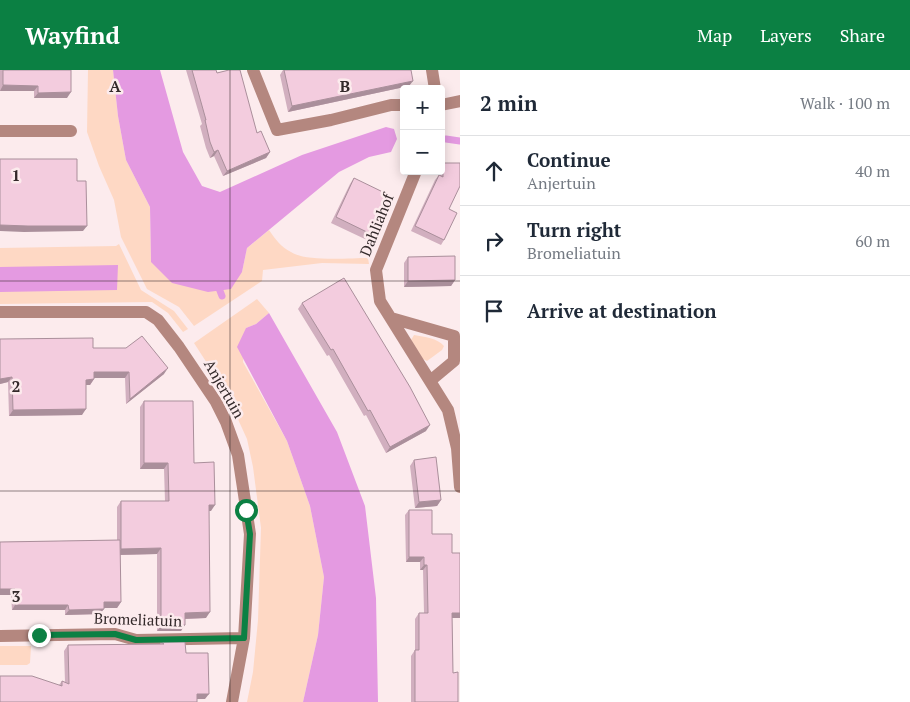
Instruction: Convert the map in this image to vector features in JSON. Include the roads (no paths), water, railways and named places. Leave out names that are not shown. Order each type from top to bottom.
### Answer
[{"type":"street","points":[[252,70],[277,130],[331,120],[391,105],[400,105]]},
{"type":"street","points":[[432,70],[434,85]]},
{"type":"street","points":[[445,104],[460,101]]},
{"type":"street","points":[[0,131],[71,131]]},
{"type":"street","name":"Dahliahof","points":[[414,175],[376,270],[380,301],[448,410],[457,448],[460,487]]},
{"type":"street","name":"Anjertuin","points":[[0,312],[146,312],[158,320],[179,347],[216,402],[226,422],[238,455],[250,534],[244,638],[232,702]]},
{"type":"street","points":[[390,318],[454,336],[454,361],[430,381]]},
{"type":"street","name":"Bromeliatuin","points":[[0,636],[115,634],[136,640],[244,638]]},
{"type":"waterway","points":[[446,139],[460,141]]},
{"type":"waterway","points":[[217,283],[222,296]]}]
